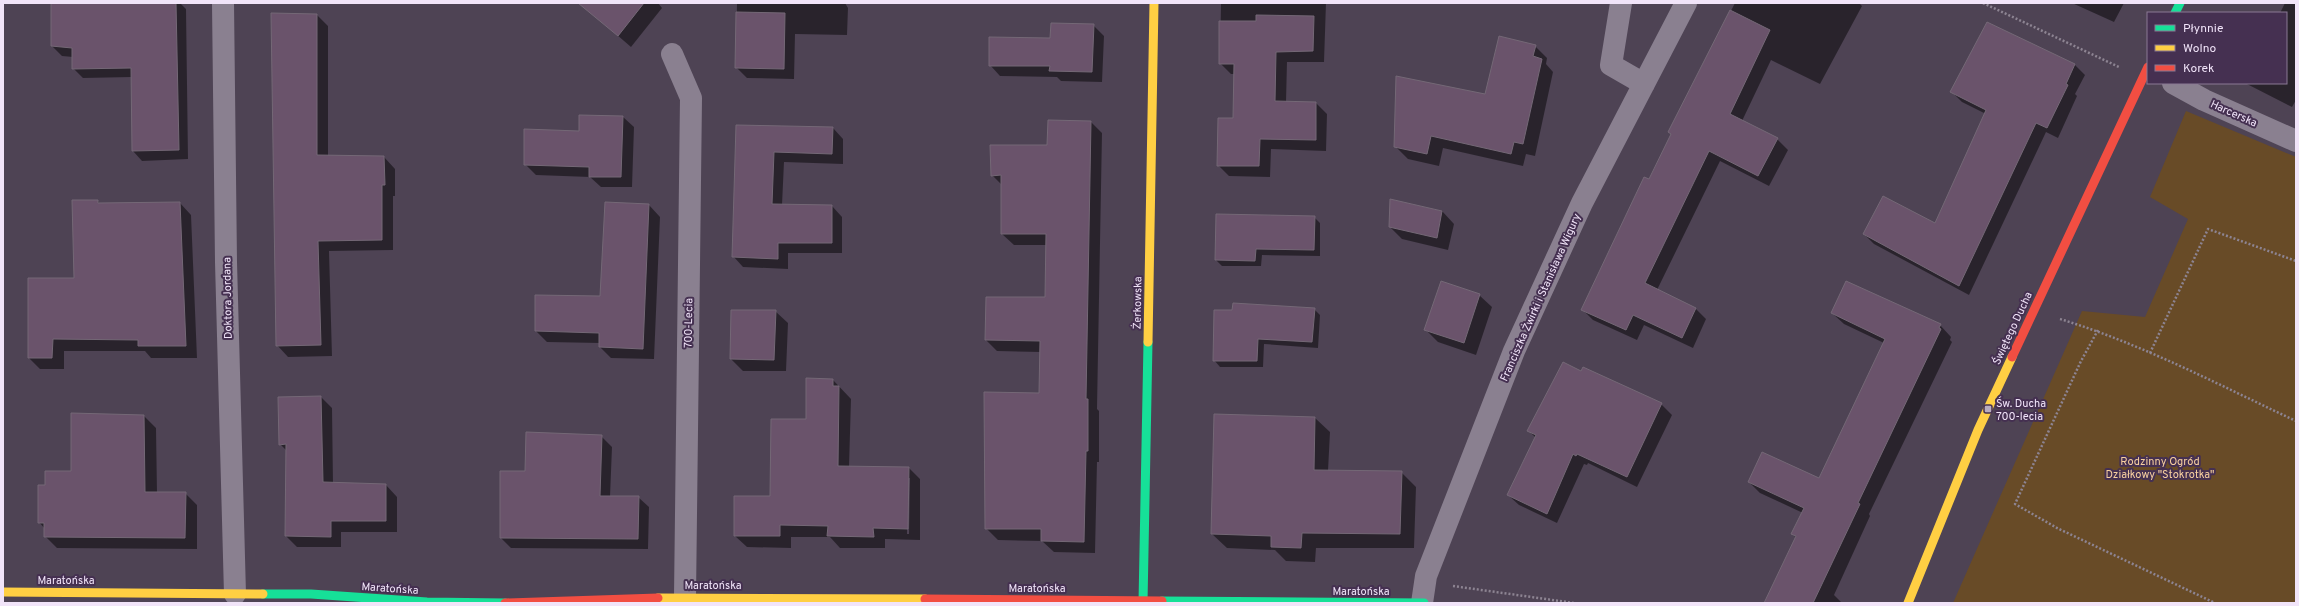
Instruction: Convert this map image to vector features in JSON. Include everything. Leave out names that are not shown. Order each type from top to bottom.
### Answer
[{"type":"street","name":"Doktora Jordana","points":[[223,3],[226,238],[235,594]]},
{"type":"street","name":"Żerkowska","points":[[1144,602],[1154,3]]},
{"type":"street","points":[[1621,3],[1611,65],[1644,84]]},
{"type":"street","name":"Franciszka Żwirki i Stanisława Wigury","points":[[1423,603],[1428,569],[1514,351],[1582,203],[1686,3]]},
{"type":"street","points":[[2176,12],[2180,3]]},
{"type":"street","name":"700-Lecia","points":[[672,54],[692,98],[685,597]]},
{"type":"street","name":"Świętego Ducha","points":[[1908,603],[1978,430],[2035,306],[2147,71]]},
{"type":"street","name":"Harcerska","points":[[2175,84],[2204,100],[2296,141]]},
{"type":"street","name":"Maratońska","points":[[3,592],[311,594],[427,602],[522,603],[685,597],[1144,602],[1423,603]]},
{"type":"path","points":[[1983,3],[2119,67]]},
{"type":"path","points":[[2150,353],[2208,229],[2296,261]]},
{"type":"path","points":[[2035,306],[2058,318],[2098,330],[2296,421]]},
{"type":"path","points":[[2098,330],[2081,361],[2015,504],[2056,528],[2216,603]]},
{"type":"green space","name":"Rodzinny Ogród Działkowy \"Stokrotka\"","points":[[2186,111],[2296,157],[2296,603],[1953,603],[2082,311],[2145,317],[2188,219],[2150,197]]},
{"type":"building","points":[[51,3],[176,3],[179,150],[132,151],[131,68],[72,69],[72,48],[51,46]]},
{"type":"building","points":[[578,3],[644,3],[618,36]]},
{"type":"building","points":[[1730,10],[1770,30],[1730,114],[1778,138],[1758,176],[1709,151],[1645,283],[1696,308],[1682,338],[1633,315],[1626,330],[1581,310],[1644,177],[1649,179],[1671,134],[1668,132]]},
{"type":"building","points":[[736,12],[785,13],[784,69],[735,68]]},
{"type":"building","points":[[271,13],[317,14],[317,155],[384,156],[385,185],[382,185],[382,240],[318,241],[321,345],[276,346]]},
{"type":"building","points":[[1256,15],[1314,16],[1313,51],[1276,52],[1275,101],[1316,102],[1316,140],[1260,139],[1259,166],[1217,166],[1218,118],[1233,118],[1234,64],[1219,64],[1219,21],[1256,21]]},
{"type":"building","points":[[1987,22],[2075,64],[2066,84],[2068,85],[2047,128],[2036,123],[1959,286],[1863,234],[1883,196],[1935,223],[1986,110],[1950,92]]},
{"type":"building","points":[[1051,23],[1094,24],[1092,72],[1049,71],[1050,66],[989,66],[989,37],[1050,38]]},
{"type":"building","points":[[1499,36],[1536,45],[1533,56],[1542,59],[1523,144],[1514,142],[1511,154],[1431,136],[1427,154],[1394,147],[1396,76],[1485,94]]},
{"type":"building","points":[[579,115],[623,116],[621,177],[589,177],[589,167],[524,165],[524,129],[579,131]]},
{"type":"building","points":[[1048,120],[1091,121],[1086,399],[1088,399],[1088,451],[1086,451],[1084,542],[1041,541],[1041,529],[985,529],[984,392],[1039,393],[1040,341],[985,340],[986,297],[1045,297],[1046,234],[1001,234],[1001,175],[991,176],[990,145],[1047,145]]},
{"type":"building","points":[[736,125],[833,127],[832,154],[774,152],[772,204],[832,205],[832,243],[778,243],[778,259],[732,257]]},
{"type":"building","points":[[1390,199],[1442,211],[1437,238],[1389,227]]},
{"type":"building","points":[[72,200],[98,200],[98,203],[180,202],[186,346],[138,346],[138,340],[53,339],[52,358],[28,358],[28,278],[74,278]]},
{"type":"building","points":[[605,202],[649,204],[643,349],[599,347],[599,333],[535,331],[535,295],[600,296]]},
{"type":"building","points":[[1216,214],[1315,216],[1314,250],[1256,249],[1255,261],[1215,260]]},
{"type":"building","points":[[1441,281],[1480,294],[1464,343],[1424,330]]},
{"type":"building","points":[[1846,281],[1941,324],[1939,328],[1941,329],[1858,503],[1860,504],[1813,603],[1764,603],[1796,536],[1791,534],[1804,508],[1748,482],[1762,452],[1819,478],[1885,339],[1831,313]]},
{"type":"building","points":[[1233,303],[1315,308],[1312,342],[1258,339],[1257,361],[1213,361],[1214,310],[1232,310]]},
{"type":"building","points":[[731,310],[776,310],[774,360],[730,359]]},
{"type":"building","points":[[1563,362],[1581,371],[1583,367],[1662,403],[1627,477],[1577,454],[1576,456],[1573,454],[1547,514],[1507,495],[1536,435],[1527,431]]},
{"type":"building","points":[[806,378],[833,379],[833,386],[839,386],[838,466],[909,467],[908,529],[873,528],[874,537],[827,536],[828,526],[780,525],[780,536],[734,536],[734,496],[770,496],[771,419],[806,419]]},
{"type":"building","points":[[321,396],[323,482],[386,484],[386,521],[331,521],[331,537],[285,536],[286,444],[279,445],[278,397]]},
{"type":"building","points":[[71,413],[144,415],[145,492],[186,492],[185,538],[44,537],[44,523],[38,523],[38,485],[45,485],[45,471],[71,471]]},
{"type":"building","points":[[1214,414],[1315,417],[1314,470],[1402,471],[1400,534],[1302,533],[1301,548],[1271,547],[1271,536],[1211,534]]},
{"type":"building","points":[[526,432],[602,435],[600,496],[639,496],[638,539],[500,538],[500,471],[525,471]]},
{"type":"traffic: fast","points":[[2176,12],[2180,3]]},
{"type":"traffic: fast","points":[[1143,603],[1148,342]]},
{"type":"traffic: fast","points":[[263,594],[311,594],[427,602],[505,603]]},
{"type":"traffic: fast","points":[[1162,601],[1424,603]]},
{"type":"traffic: slow","points":[[1148,342],[1154,3]]},
{"type":"traffic: slow","points":[[1908,603],[1978,430],[2012,357]]},
{"type":"traffic: slow","points":[[3,592],[263,594]]},
{"type":"traffic: slow","points":[[658,598],[925,599]]},
{"type":"traffic: jam","points":[[2012,357],[2147,69]]},
{"type":"traffic: jam","points":[[505,603],[658,598]]},
{"type":"traffic: jam","points":[[925,599],[1162,601]]},
{"type":"place","name":"Św. Ducha 700-lecia","points":[[1988,409]]}]
